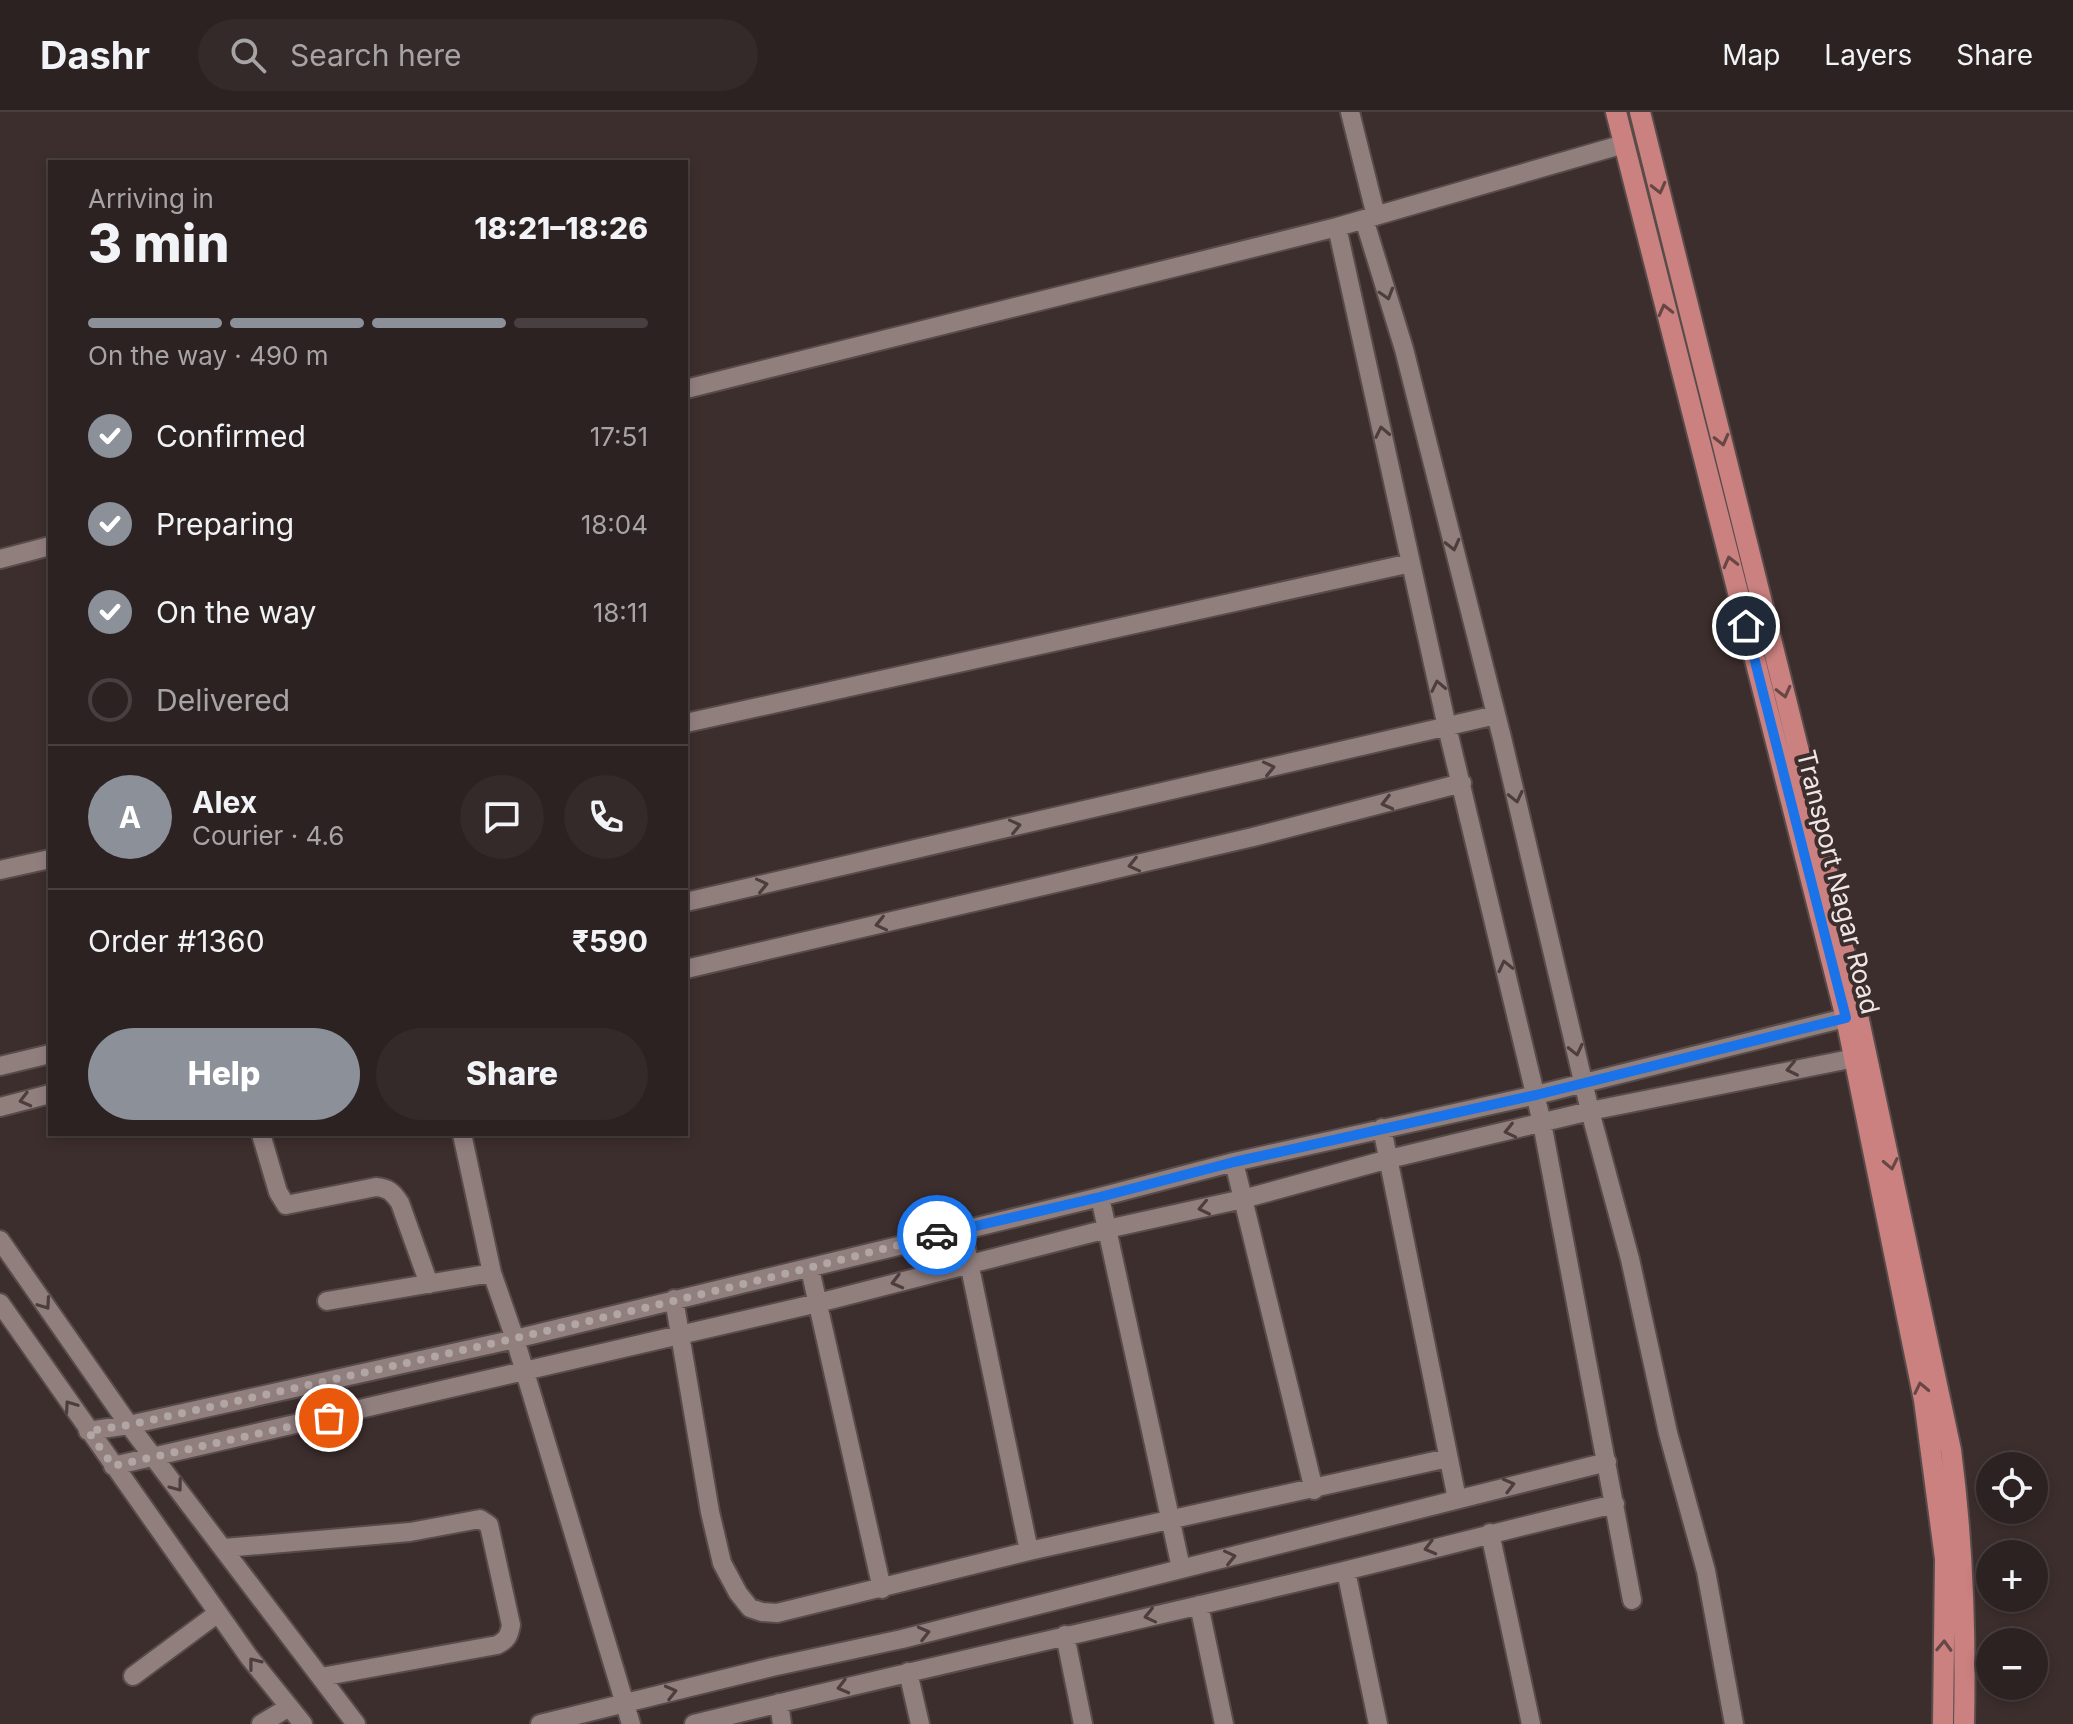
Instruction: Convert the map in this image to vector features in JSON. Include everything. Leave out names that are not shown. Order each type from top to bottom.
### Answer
[{"type":"main road","name":"Transport Nagar Road","points":[[1616,112],[1853,1016]]},
{"type":"main road","name":"Transport Nagar Road","points":[[1640,112],[1817,824],[1861,1056],[1924,1400],[1945,1559],[1943,1724]]},
{"type":"main road","name":"Transport Nagar Road","points":[[1861,1056],[1951,1450],[1959,1508],[1962,1569],[1964,1724]]},
{"type":"street","points":[[1350,112],[1370,218],[1496,715],[1590,1111],[1630,1259],[1668,1433],[1706,1571],[1734,1724]]},
{"type":"street","points":[[688,388],[1337,227],[1624,144]]},
{"type":"street","points":[[1337,227],[1447,727],[1536,1095],[1632,1600]]},
{"type":"street","points":[[0,559],[48,547]]},
{"type":"street","points":[[688,723],[1411,563]]},
{"type":"street","points":[[688,902],[1496,715]]},
{"type":"street","points":[[688,969],[1253,837],[1462,783]]},
{"type":"street","points":[[0,870],[48,859]]},
{"type":"street","points":[[88,1431],[129,1425],[515,1339],[810,1269],[1234,1162],[1536,1095],[1853,1016]]},
{"type":"street","points":[[0,1066],[48,1054]]},
{"type":"street","points":[[113,1466],[818,1303],[1590,1111],[1861,1056]]},
{"type":"street","points":[[0,1107],[48,1095]]},
{"type":"street","points":[[1382,1128],[1457,1499]]},
{"type":"street","points":[[262,1136],[278,1192],[286,1205],[376,1187],[387,1188],[393,1193],[400,1203],[429,1284]]},
{"type":"street","points":[[462,1136],[492,1273],[515,1339],[631,1724]]},
{"type":"street","points":[[1234,1162],[1314,1490]]},
{"type":"street","points":[[1100,1197],[1181,1568]]},
{"type":"street","points":[[962,1229],[1029,1551]]},
{"type":"street","points":[[0,1240],[129,1425],[356,1724]]},
{"type":"street","points":[[810,1269],[882,1589]]},
{"type":"street","points":[[327,1301],[492,1273]]},
{"type":"street","points":[[674,1299],[710,1512],[722,1563],[750,1608],[762,1612],[777,1613],[1029,1551],[1448,1458]]},
{"type":"street","points":[[0,1303],[218,1613],[303,1724]]},
{"type":"street","points":[[540,1724],[902,1639],[1607,1462]]},
{"type":"street","points":[[694,1724],[1346,1571],[1615,1504]]},
{"type":"street","points":[[224,1548],[383,1536],[480,1519],[489,1525],[511,1625],[505,1641],[321,1677]]},
{"type":"street","points":[[1490,1533],[1531,1724]]},
{"type":"street","points":[[1346,1571],[1378,1724]]},
{"type":"street","points":[[1199,1605],[1224,1724]]},
{"type":"street","points":[[133,1676],[218,1613]]},
{"type":"street","points":[[1065,1635],[1083,1724]]},
{"type":"street","points":[[908,1672],[920,1724]]},
{"type":"street","points":[[779,1703],[782,1724]]},
{"type":"street","points":[[261,1724],[289,1707]]},
{"type":"way so far","points":[[329,1418],[113,1466],[88,1431],[129,1425],[515,1339],[810,1269],[937,1235]]},
{"type":"route","points":[[937,1235],[1234,1162],[1536,1095],[1846,1018],[1746,626]]}]
